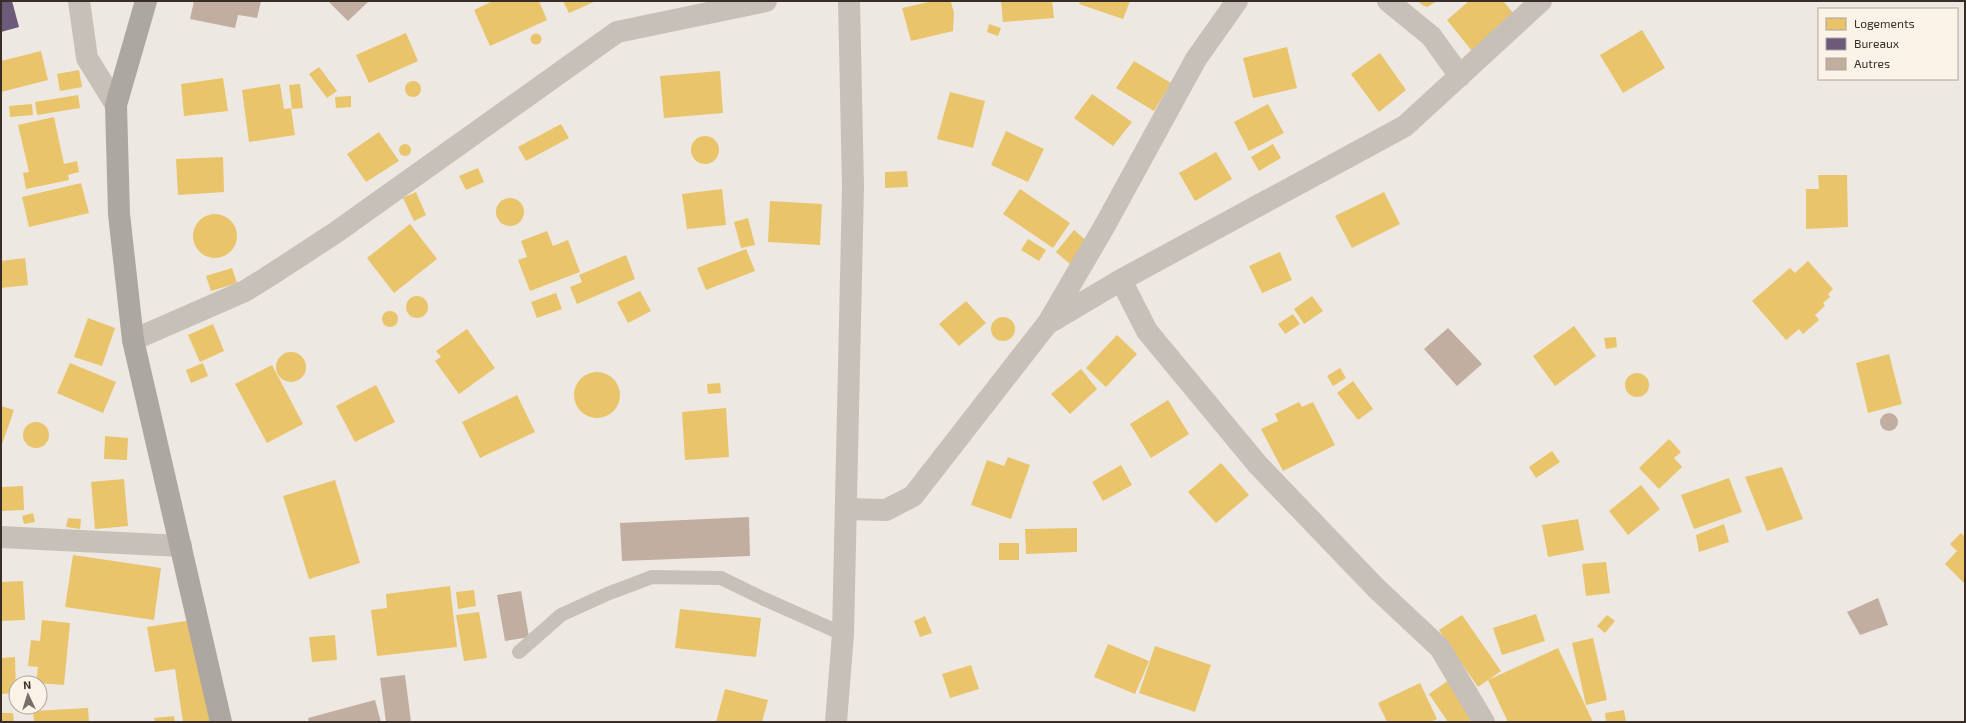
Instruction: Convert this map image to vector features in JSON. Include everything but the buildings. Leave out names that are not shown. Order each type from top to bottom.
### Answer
[{"type":"highway","points":[[146,1],[116,105],[119,214],[133,340],[221,722]]},
{"type":"street","points":[[78,1],[87,58],[116,105]]},
{"type":"street","points":[[133,340],[245,291],[266,278],[335,233],[617,32],[766,1]]},
{"type":"street","points":[[836,722],[843,634],[853,187],[849,1]]},
{"type":"street","points":[[846,509],[886,510],[913,496],[1047,324],[1104,227],[1196,59],[1238,1]]},
{"type":"street","points":[[1388,1],[1431,36],[1460,76]]},
{"type":"street","points":[[1047,324],[1121,280],[1405,126],[1541,1]]},
{"type":"street","points":[[1121,280],[1147,331],[1258,465],[1376,588],[1440,648],[1484,722]]},
{"type":"street","points":[[1,537],[181,546]]},
{"type":"lane","points":[[519,652],[561,615],[607,594],[652,577],[721,578],[843,634]]}]
